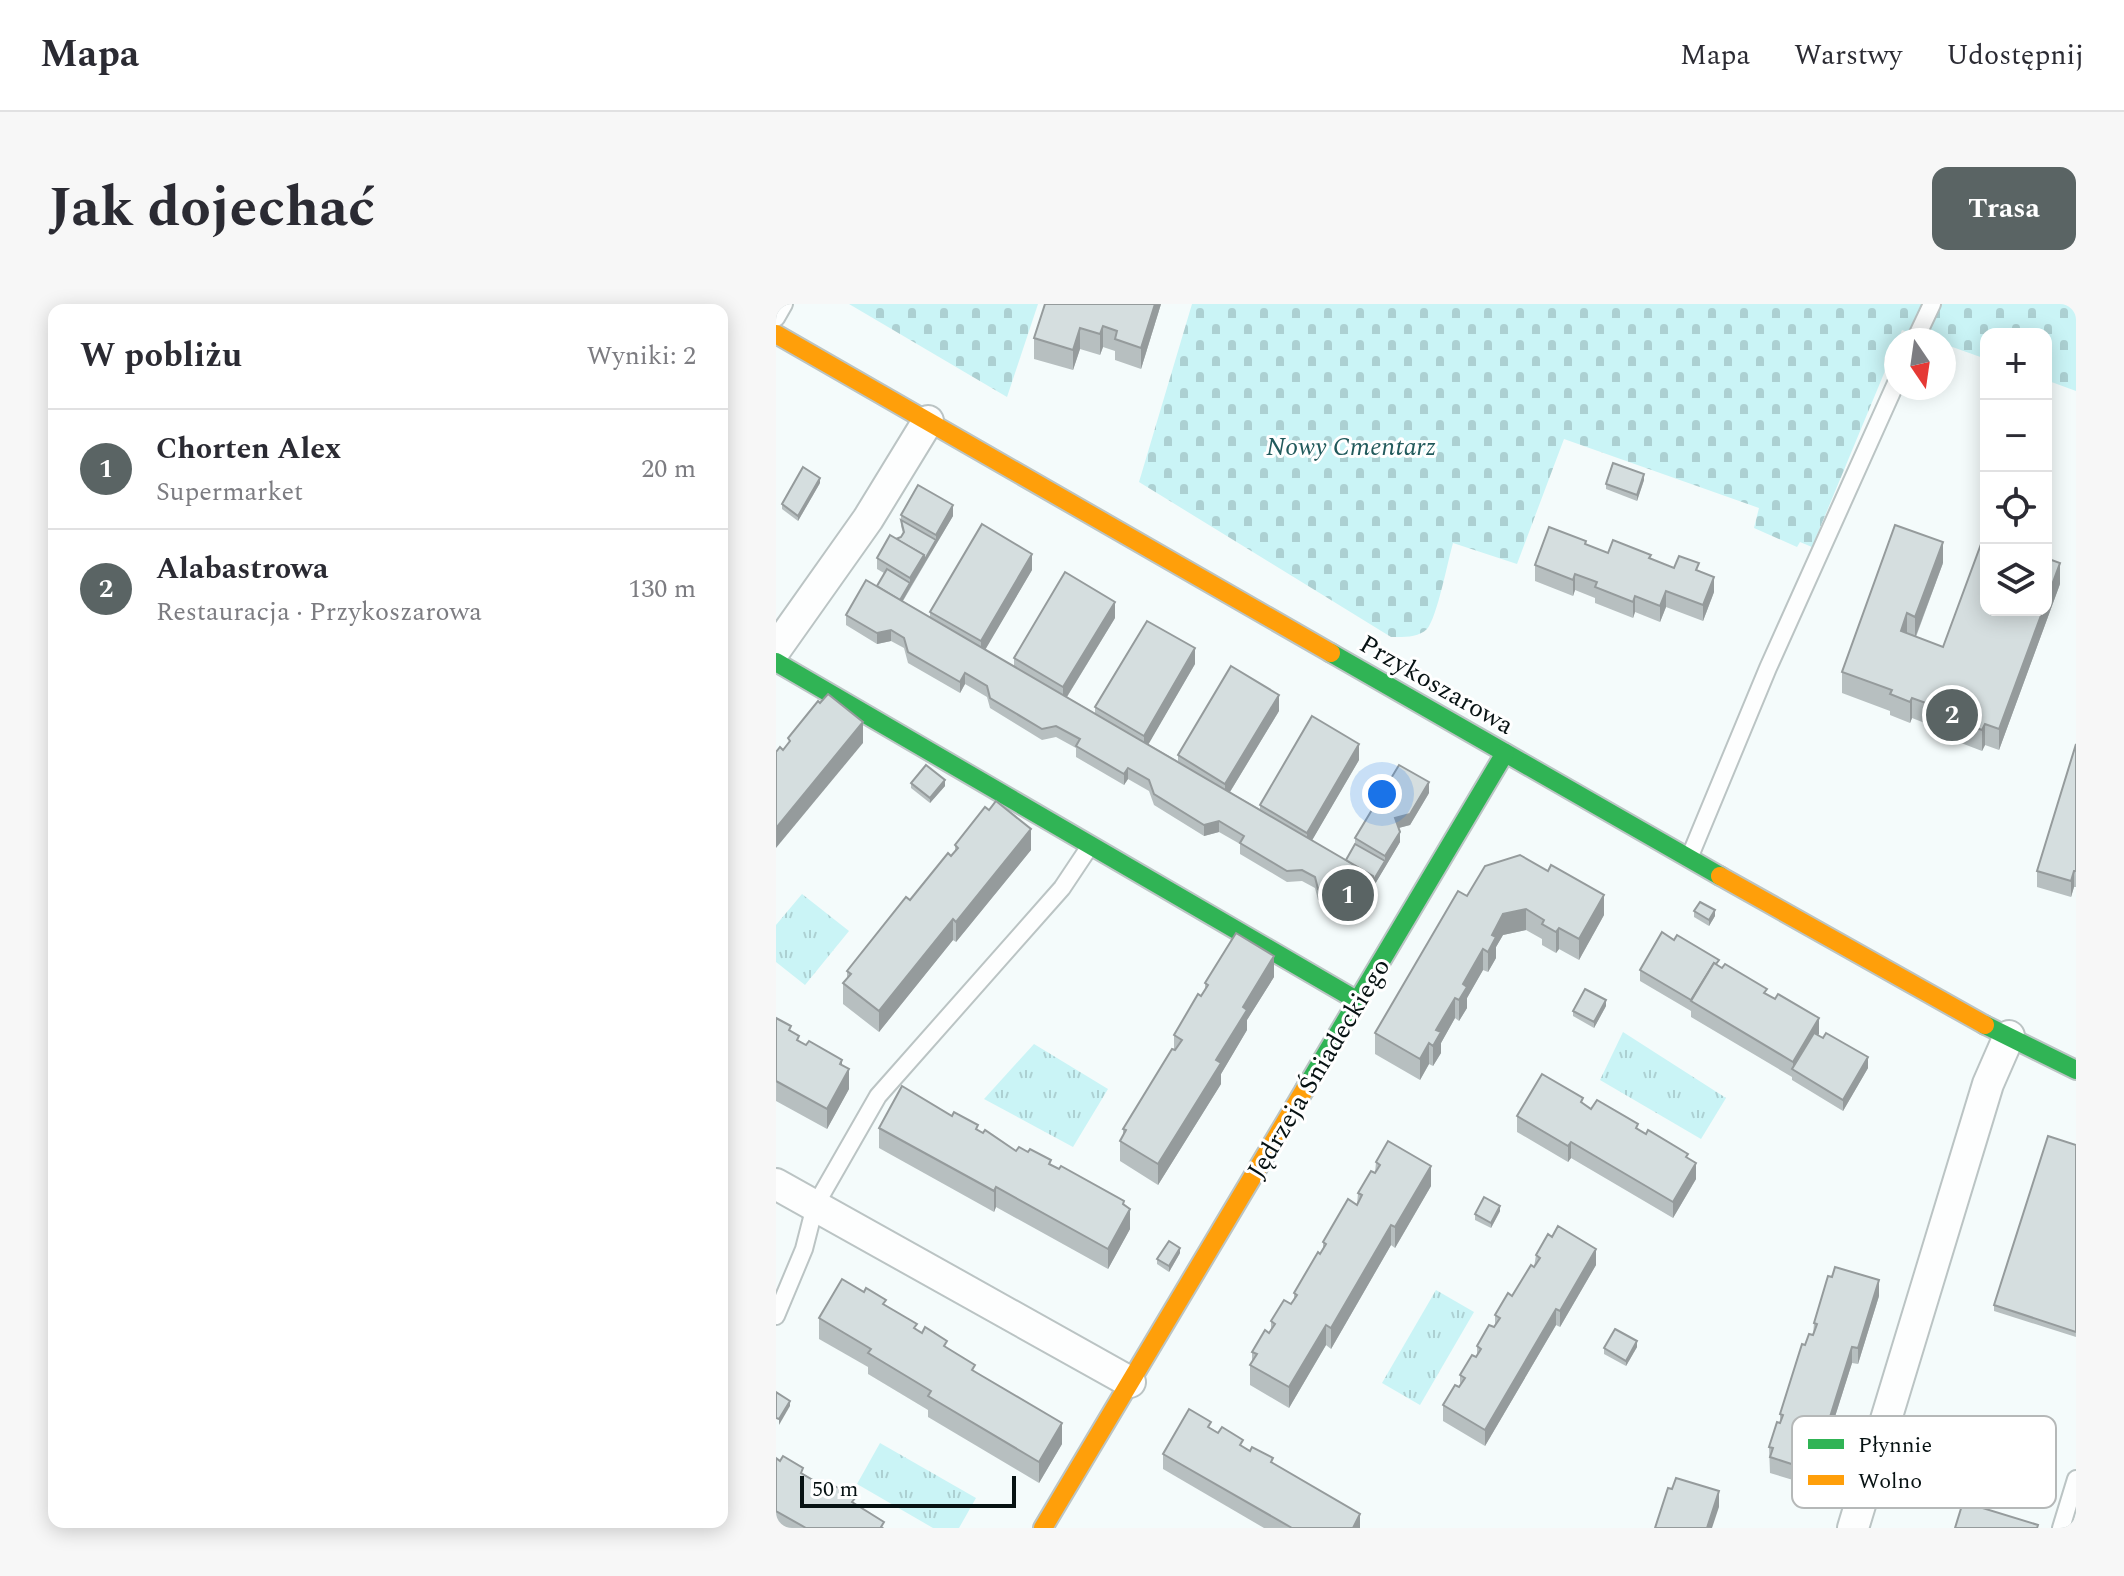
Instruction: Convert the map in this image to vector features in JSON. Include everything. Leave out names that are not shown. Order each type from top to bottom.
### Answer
[{"type":"street","name":"Przykoszarowa","points":[[776,334],[1954,1010],[2076,1070]]},
{"type":"street","points":[[776,649],[868,519],[928,421]]},
{"type":"street","points":[[776,662],[1358,1001]]},
{"type":"street","name":"Jędrzeja Śniadeckiego","points":[[1043,1528],[1505,753]]},
{"type":"street","points":[[1887,1416],[1988,1084],[2009,1036]]},
{"type":"street","points":[[776,1184],[1130,1382]]},
{"type":"street","points":[[1853,1528],[1859,1508]]},
{"type":"lane","points":[[776,318],[784,304]]},
{"type":"lane","points":[[1921,328],[1932,304]]},
{"type":"lane","points":[[1689,858],[1768,668],[1888,400]]},
{"type":"lane","points":[[776,1316],[804,1249],[815,1206],[878,1096],[1062,888],[1091,845]]},
{"type":"lane","points":[[2061,1528],[2076,1479]]},
{"type":"green space","points":[[849,304],[1038,304],[1007,397]]},
{"type":"green space","name":"Nowy Cmentarz","points":[[1192,304],[2076,304],[2076,391],[2052,382],[2052,328],[1980,328],[1980,357],[1956,348],[1956,328],[1884,328],[1884,373],[1812,547],[1800,542],[1797,547],[1754,528],[1759,508],[1564,439],[1517,564],[1453,543],[1431,623],[1423,632],[1405,637],[1391,637],[1139,482]]},
{"type":"green space","points":[[802,894],[849,931],[805,985],[776,962],[776,925]]},
{"type":"green space","points":[[1623,1032],[1726,1098],[1701,1139],[1600,1080]]},
{"type":"green space","points":[[1034,1044],[1108,1089],[1073,1147],[984,1099]]},
{"type":"green space","points":[[1436,1290],[1474,1312],[1420,1405],[1382,1383]]},
{"type":"green space","points":[[880,1443],[976,1498],[959,1528],[933,1528],[857,1484]]},
{"type":"building","points":[[1045,304],[1155,304],[1141,348],[1115,339],[1117,331],[1103,326],[1100,334],[1080,328],[1073,350],[1034,338]]},
{"type":"building","points":[[1613,463],[1644,474],[1637,495],[1606,484]]},
{"type":"building","points":[[803,467],[820,478],[798,516],[782,504]]},
{"type":"building","points":[[918,485],[953,505],[936,535],[901,515]]},
{"type":"building","points":[[901,520],[936,540],[924,561],[924,555],[896,539],[904,532]]},
{"type":"building","points":[[982,524],[1032,554],[981,641],[930,612]]},
{"type":"building","points":[[1895,525],[1943,542],[1915,617],[1907,613],[1901,631],[1943,647],[1980,547],[1980,616],[2041,616],[1999,729],[1985,724],[1982,730],[1948,718],[1951,712],[1912,698],[1910,702],[1890,694],[1892,690],[1842,672]]},
{"type":"building","points":[[1549,527],[1608,553],[1613,540],[1674,568],[1679,556],[1699,563],[1696,570],[1714,577],[1703,605],[1666,591],[1660,606],[1635,596],[1633,602],[1595,587],[1597,582],[1575,574],[1573,580],[1535,565]]},
{"type":"building","points":[[890,535],[924,555],[910,578],[877,558]]},
{"type":"building","points":[[2052,560],[2060,563],[2052,585]]},
{"type":"building","points":[[887,569],[910,583],[900,600],[877,586]]},
{"type":"building","points":[[1065,572],[1115,602],[1063,687],[1014,658]]},
{"type":"building","points":[[866,580],[1373,876],[1353,910],[1318,889],[1315,877],[1302,870],[1287,871],[1240,843],[1244,836],[1219,821],[1204,825],[1154,794],[1149,780],[1128,768],[1124,774],[1076,746],[1080,739],[1056,726],[1042,729],[990,698],[987,686],[965,673],[960,682],[908,652],[904,638],[891,630],[877,633],[846,615]]},
{"type":"building","points":[[1147,621],[1195,648],[1144,736],[1095,707]]},
{"type":"building","points":[[1231,666],[1279,695],[1225,784],[1178,755]]},
{"type":"building","points":[[828,694],[863,722],[776,828],[776,752],[780,747],[783,750],[790,741],[788,738],[818,701],[820,703]]},
{"type":"building","points":[[1312,716],[1359,744],[1307,833],[1260,805]]},
{"type":"building","points":[[2076,744],[2076,871],[2071,881],[2037,871]]},
{"type":"building","points":[[926,765],[945,780],[930,798],[911,783]]},
{"type":"building","points":[[1399,765],[1429,782],[1410,814],[1395,818],[1400,832],[1385,856],[1355,838]]},
{"type":"building","points":[[996,801],[1031,829],[879,1011],[843,983],[851,974],[847,971],[906,897],[910,900],[948,853],[951,856],[958,848],[955,845],[985,807],[989,810]]},
{"type":"building","points":[[1355,844],[1385,861],[1373,881],[1373,876],[1346,860]]},
{"type":"building","points":[[1520,855],[1548,871],[1551,865],[1604,895],[1579,939],[1559,928],[1556,932],[1526,909],[1503,914],[1492,935],[1496,937],[1488,952],[1483,949],[1463,984],[1467,987],[1459,1000],[1455,998],[1436,1030],[1441,1032],[1433,1046],[1429,1043],[1420,1059],[1375,1033],[1458,891],[1467,896],[1485,866]]},
{"type":"building","points":[[1700,902],[1715,910],[1709,920],[1694,911]]},
{"type":"building","points":[[1662,932],[1674,940],[1677,935],[1719,960],[1691,1000],[1640,970]]},
{"type":"building","points":[[1236,933],[1274,956],[1243,1007],[1247,1010],[1216,1060],[1221,1063],[1158,1164],[1120,1141],[1126,1130],[1123,1129],[1172,1049],[1175,1050],[1182,1040],[1174,1035],[1198,994],[1201,996],[1208,985],[1205,983]]},
{"type":"building","points":[[1714,963],[1722,968],[1725,964],[1767,989],[1764,993],[1775,999],[1778,994],[1819,1018],[1793,1062],[1691,1001]]},
{"type":"building","points":[[1585,989],[1606,1000],[1594,1022],[1573,1011]]},
{"type":"building","points":[[776,1018],[791,1026],[789,1030],[799,1036],[797,1040],[806,1045],[809,1041],[842,1060],[840,1064],[849,1069],[827,1109],[776,1081]]},
{"type":"building","points":[[1814,1033],[1823,1038],[1826,1033],[1868,1057],[1843,1100],[1792,1069]]},
{"type":"building","points":[[1542,1074],[1583,1098],[1581,1102],[1591,1109],[1597,1100],[1638,1124],[1636,1128],[1646,1134],[1648,1130],[1688,1154],[1686,1157],[1696,1163],[1673,1202],[1571,1142],[1568,1146],[1517,1116]]},
{"type":"building","points":[[902,1086],[952,1116],[954,1112],[978,1125],[976,1129],[983,1133],[985,1130],[1016,1151],[1019,1147],[1028,1152],[1030,1149],[1051,1160],[1049,1164],[1059,1169],[1061,1166],[1124,1201],[1123,1204],[1130,1209],[1108,1249],[996,1187],[994,1191],[879,1128]]},
{"type":"building","points":[[2048,1136],[2076,1145],[2076,1332],[1994,1305]]},
{"type":"building","points":[[1388,1141],[1431,1166],[1395,1227],[1391,1225],[1331,1328],[1326,1325],[1289,1387],[1250,1365],[1257,1354],[1252,1352],[1265,1330],[1269,1333],[1275,1324],[1271,1321],[1284,1300],[1291,1304],[1297,1295],[1294,1293],[1326,1244],[1323,1242],[1348,1199],[1357,1205],[1362,1195],[1358,1193],[1371,1171],[1375,1173],[1380,1165],[1376,1162]]},
{"type":"building","points":[[1484,1197],[1500,1206],[1491,1223],[1475,1214]]},
{"type":"building","points":[[1558,1226],[1596,1249],[1560,1311],[1556,1309],[1485,1430],[1443,1405],[1455,1385],[1459,1387],[1465,1378],[1460,1375],[1472,1355],[1476,1357],[1481,1349],[1477,1346],[1489,1325],[1494,1327],[1500,1318],[1495,1315],[1508,1293],[1512,1296],[1531,1265],[1534,1267],[1540,1258],[1536,1255],[1548,1234],[1552,1237]]},
{"type":"building","points":[[1169,1241],[1180,1248],[1169,1266],[1157,1259]]},
{"type":"building","points":[[1835,1267],[1879,1280],[1858,1348],[1852,1347],[1830,1416],[1792,1416],[1792,1464],[1770,1457],[1773,1448],[1769,1447],[1777,1422],[1780,1423],[1783,1415],[1780,1414],[1802,1344],[1805,1345],[1809,1334],[1813,1335],[1828,1276],[1832,1277]]},
{"type":"building","points":[[842,1279],[886,1300],[883,1304],[917,1324],[914,1328],[922,1333],[925,1327],[947,1341],[944,1346],[975,1365],[972,1370],[1062,1423],[1039,1462],[928,1396],[931,1391],[868,1353],[871,1349],[819,1318]]},
{"type":"building","points":[[1615,1329],[1637,1341],[1626,1361],[1604,1348]]},
{"type":"building","points":[[776,1392],[790,1401],[779,1419],[776,1418]]},
{"type":"building","points":[[1189,1409],[1211,1422],[1208,1427],[1218,1433],[1222,1427],[1243,1440],[1240,1445],[1250,1451],[1252,1447],[1273,1458],[1271,1462],[1360,1514],[1353,1528],[1292,1528],[1163,1454]]},
{"type":"building","points":[[783,1456],[803,1468],[801,1473],[830,1490],[833,1485],[855,1498],[852,1502],[884,1522],[883,1528],[806,1528],[776,1511],[776,1458],[780,1461]]},
{"type":"building","points":[[1676,1478],[1719,1491],[1707,1528],[1655,1528],[1668,1488],[1672,1489]]},
{"type":"building","points":[[1961,1508],[1983,1508],[2038,1525],[2037,1528],[1955,1528]]},
{"type":"traffic: fast","points":[[1331,653],[1720,876]]},
{"type":"traffic: fast","points":[[776,662],[1358,1001]]},
{"type":"traffic: fast","points":[[1305,1089],[1505,753]]},
{"type":"traffic: fast","points":[[1985,1025],[2076,1070]]},
{"type":"traffic: slow","points":[[776,334],[1331,653]]},
{"type":"traffic: slow","points":[[1720,876],[1985,1025]]},
{"type":"traffic: slow","points":[[1043,1528],[1305,1089]]},
{"type":"place","name":"Alabastrowa","points":[[1952,715]]},
{"type":"place","name":"Chorten Alex","points":[[1348,895]]}]
